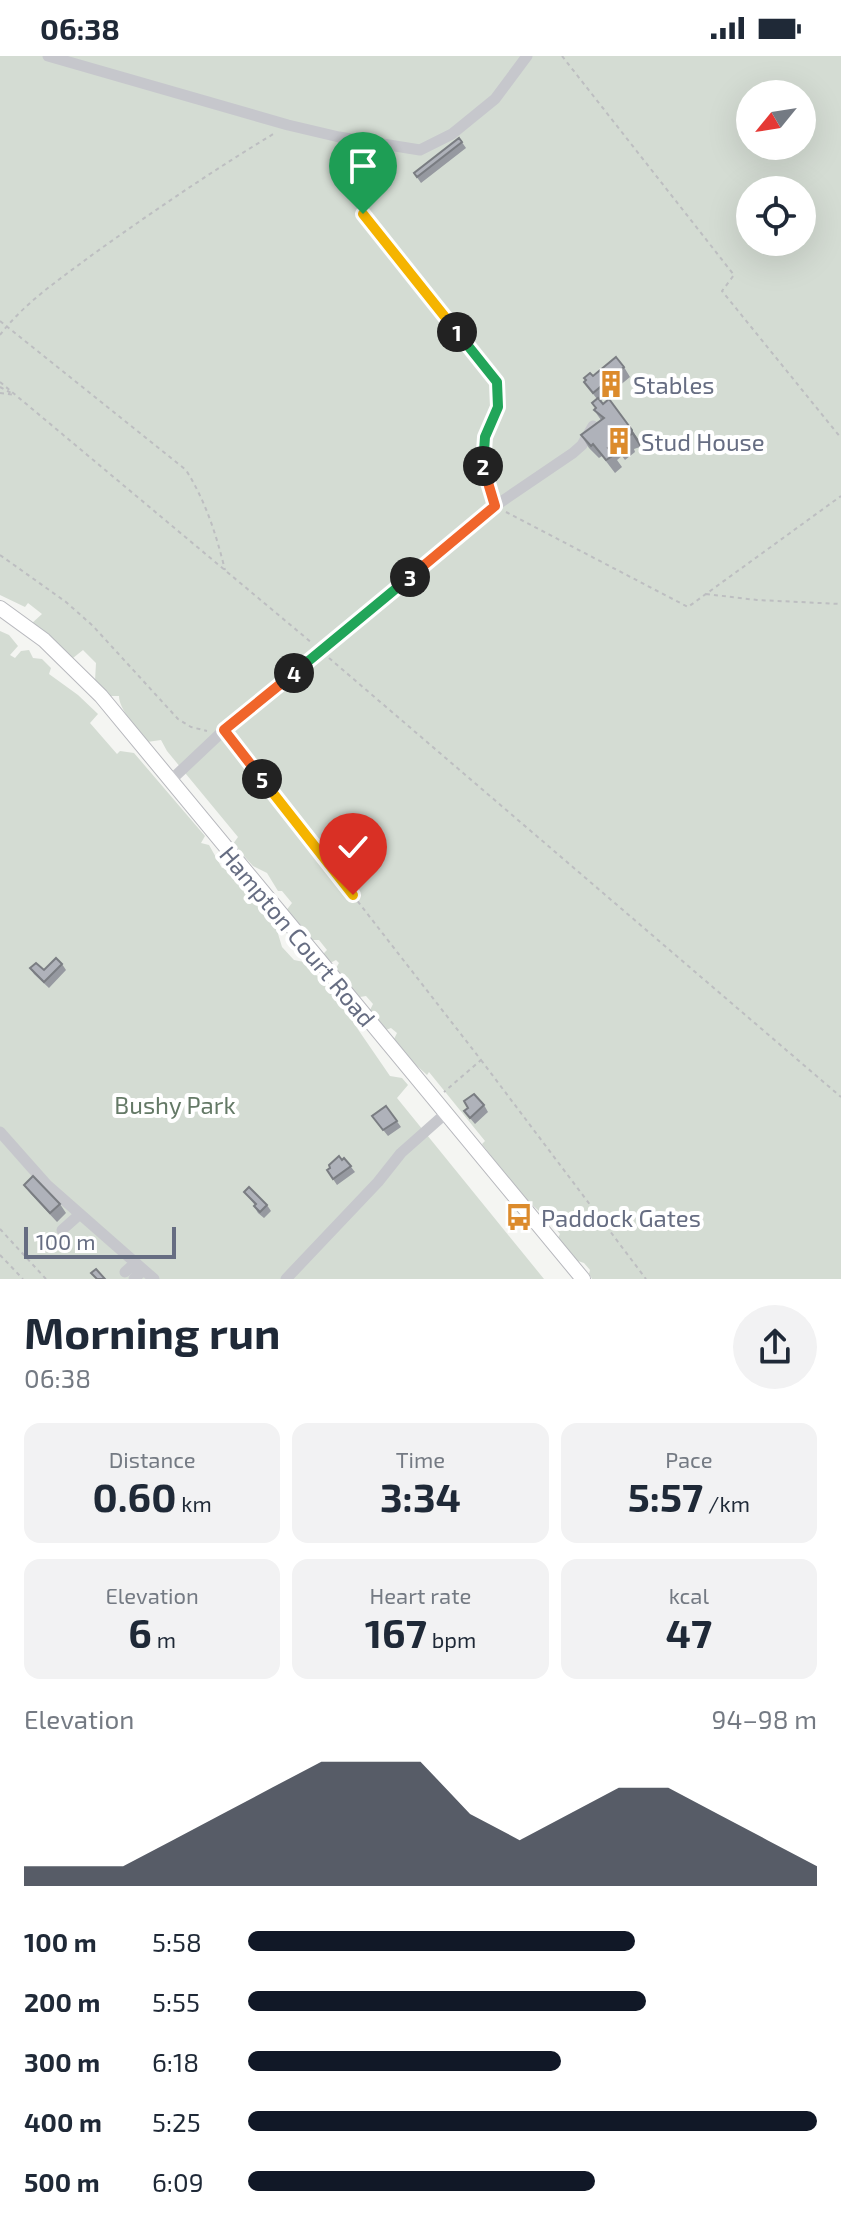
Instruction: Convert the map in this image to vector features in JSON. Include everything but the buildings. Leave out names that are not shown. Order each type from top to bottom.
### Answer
[{"type":"main road","name":"Hampton Court Road","points":[[0,608],[44,640],[101,696],[583,1279]]},
{"type":"lane","points":[[48,56],[288,125],[420,150],[452,134],[495,99],[527,56]]},
{"type":"lane","points":[[372,142],[361,188],[363,214],[497,382],[498,407],[485,437],[482,464],[495,506]]},
{"type":"lane","points":[[170,781],[224,730],[495,506],[573,453],[582,445],[593,426]]},
{"type":"lane","points":[[286,1279],[378,1182],[401,1153],[445,1114]]},
{"type":"lane","points":[[0,1132],[47,1185],[147,1274]]},
{"type":"lane","points":[[62,1230],[80,1214]]},
{"type":"lane","points":[[130,1276],[147,1274]]},
{"type":"path","points":[[562,56],[734,275],[722,291],[841,438]]},
{"type":"path","points":[[0,335],[37,297],[143,218],[288,125]]},
{"type":"path","points":[[0,321],[186,470],[211,518],[225,570]]},
{"type":"path","points":[[0,382],[321,651],[841,1097]]},
{"type":"path","points":[[0,387],[16,395]]},
{"type":"path","points":[[0,393],[16,395]]},
{"type":"path","points":[[495,506],[688,607],[841,496]]},
{"type":"path","points":[[0,555],[25,570],[84,618],[178,719],[200,730],[224,730],[481,1060],[646,1279]]},
{"type":"path","points":[[705,594],[841,604]]},
{"type":"path","points":[[434,1100],[481,1060]]},
{"type":"path","points":[[0,1229],[46,1279]]},
{"type":"path","points":[[0,1255],[23,1279]]},
{"type":"green space","points":[[0,56],[841,56],[841,1279],[592,1279],[590,1270],[584,1263],[572,1259],[558,1238],[560,1234],[521,1195],[482,1144],[485,1141],[429,1072],[427,1075],[392,1043],[397,1033],[391,1028],[383,1031],[368,1014],[373,1004],[366,996],[354,998],[333,973],[339,963],[336,960],[328,964],[321,956],[327,950],[319,940],[306,940],[285,912],[292,903],[282,891],[278,891],[267,873],[253,866],[233,844],[238,837],[161,740],[147,742],[125,713],[119,696],[107,696],[95,681],[96,663],[83,650],[73,658],[47,633],[31,624],[42,614],[28,603],[25,607],[0,595]]},
{"type":"green space","name":"Bushy Park","points":[[0,631],[9,635],[18,646],[10,655],[15,658],[21,651],[29,650],[33,658],[42,659],[51,668],[49,674],[98,714],[90,723],[117,754],[120,751],[134,753],[205,836],[201,843],[209,845],[222,868],[230,866],[263,908],[276,927],[282,947],[294,960],[304,962],[333,993],[390,1076],[402,1078],[408,1085],[397,1098],[544,1279],[0,1279]]},
{"type":"place","name":"Stables","points":[[611,384]]},
{"type":"place","name":"Stud House","points":[[619,441]]},
{"type":"place","name":"Paddock Gates","points":[[519,1217]]},
{"type":"route","points":[[353,895],[224,730],[495,506],[482,464],[485,437],[498,407],[497,382],[363,214]]}]
